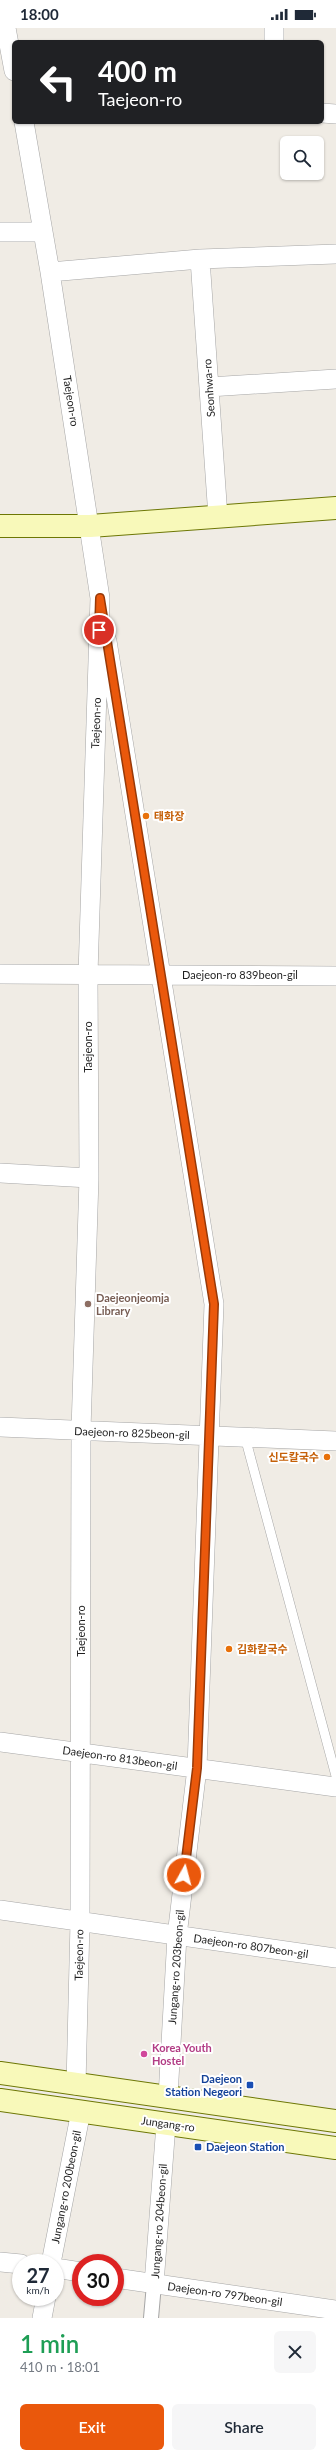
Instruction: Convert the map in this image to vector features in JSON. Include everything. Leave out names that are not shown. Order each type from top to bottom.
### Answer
[{"type":"main road","points":[[0,526],[90,526],[336,508]]},
{"type":"main road","points":[[0,2073],[336,2121]]},
{"type":"main road","name":"Jungang-ro","points":[[0,2100],[336,2148]]},
{"type":"street","points":[[6,28],[12,60]]},
{"type":"street","points":[[274,28],[274,40]]},
{"type":"street","points":[[324,113],[336,114]]},
{"type":"street","name":"Taejeon-ro","points":[[24,124],[50,272],[100,598],[88,974],[89,1178],[81,1430],[80,1922],[76,2085]]},
{"type":"street","points":[[0,232],[43,232]]},
{"type":"street","points":[[50,272],[200,259],[336,254]]},
{"type":"street","name":"Seonhwa-ro","points":[[200,259],[218,517]]},
{"type":"street","points":[[209,387],[336,379]]},
{"type":"street","name":"Jungang-ro 203beon-gil","points":[[100,598],[214,1304],[197,1768],[177,1936],[168,2097]]},
{"type":"street","name":"Daejeon-ro 839beon-gil","points":[[0,974],[336,976]]},
{"type":"street","points":[[0,1173],[89,1178]]},
{"type":"street","name":"Daejeon-ro 825beon-gil","points":[[0,1427],[336,1441]]},
{"type":"street","name":"Daejeon-ro 813beon-gil","points":[[0,1742],[336,1787]]},
{"type":"street","name":"Daejeon-ro 807beon-gil","points":[[0,1910],[336,1958]]},
{"type":"street","name":"Jungang-ro 200beon-gil","points":[[54,2254],[81,2111]]},
{"type":"street","name":"Jungang-ro 204beon-gil","points":[[151,2318],[166,2124]]},
{"type":"street","points":[[0,2262],[12,2263]]},
{"type":"street","name":"Daejeon-ro 797beon-gil","points":[[124,2279],[336,2310]]},
{"type":"street","points":[[42,2318],[44,2306]]},
{"type":"lane","points":[[245,1438],[336,1776]]},
{"type":"place","name":"태화장","points":[[146,816]]},
{"type":"place","name":"Daejeonjeomja Library","points":[[88,1304]]},
{"type":"place","name":"신도칼국수","points":[[327,1457]]},
{"type":"place","name":"김화칼국수","points":[[229,1649]]},
{"type":"place","name":"Korea Youth Hostel","points":[[144,2054]]},
{"type":"place","name":"Daejeon Station Negeori","points":[[250,2085]]},
{"type":"place","name":"Daejeon Station","points":[[198,2147]]},
{"type":"route","points":[[99,630],[100,598],[214,1304],[207,1452],[197,1768],[184,1875]]}]
